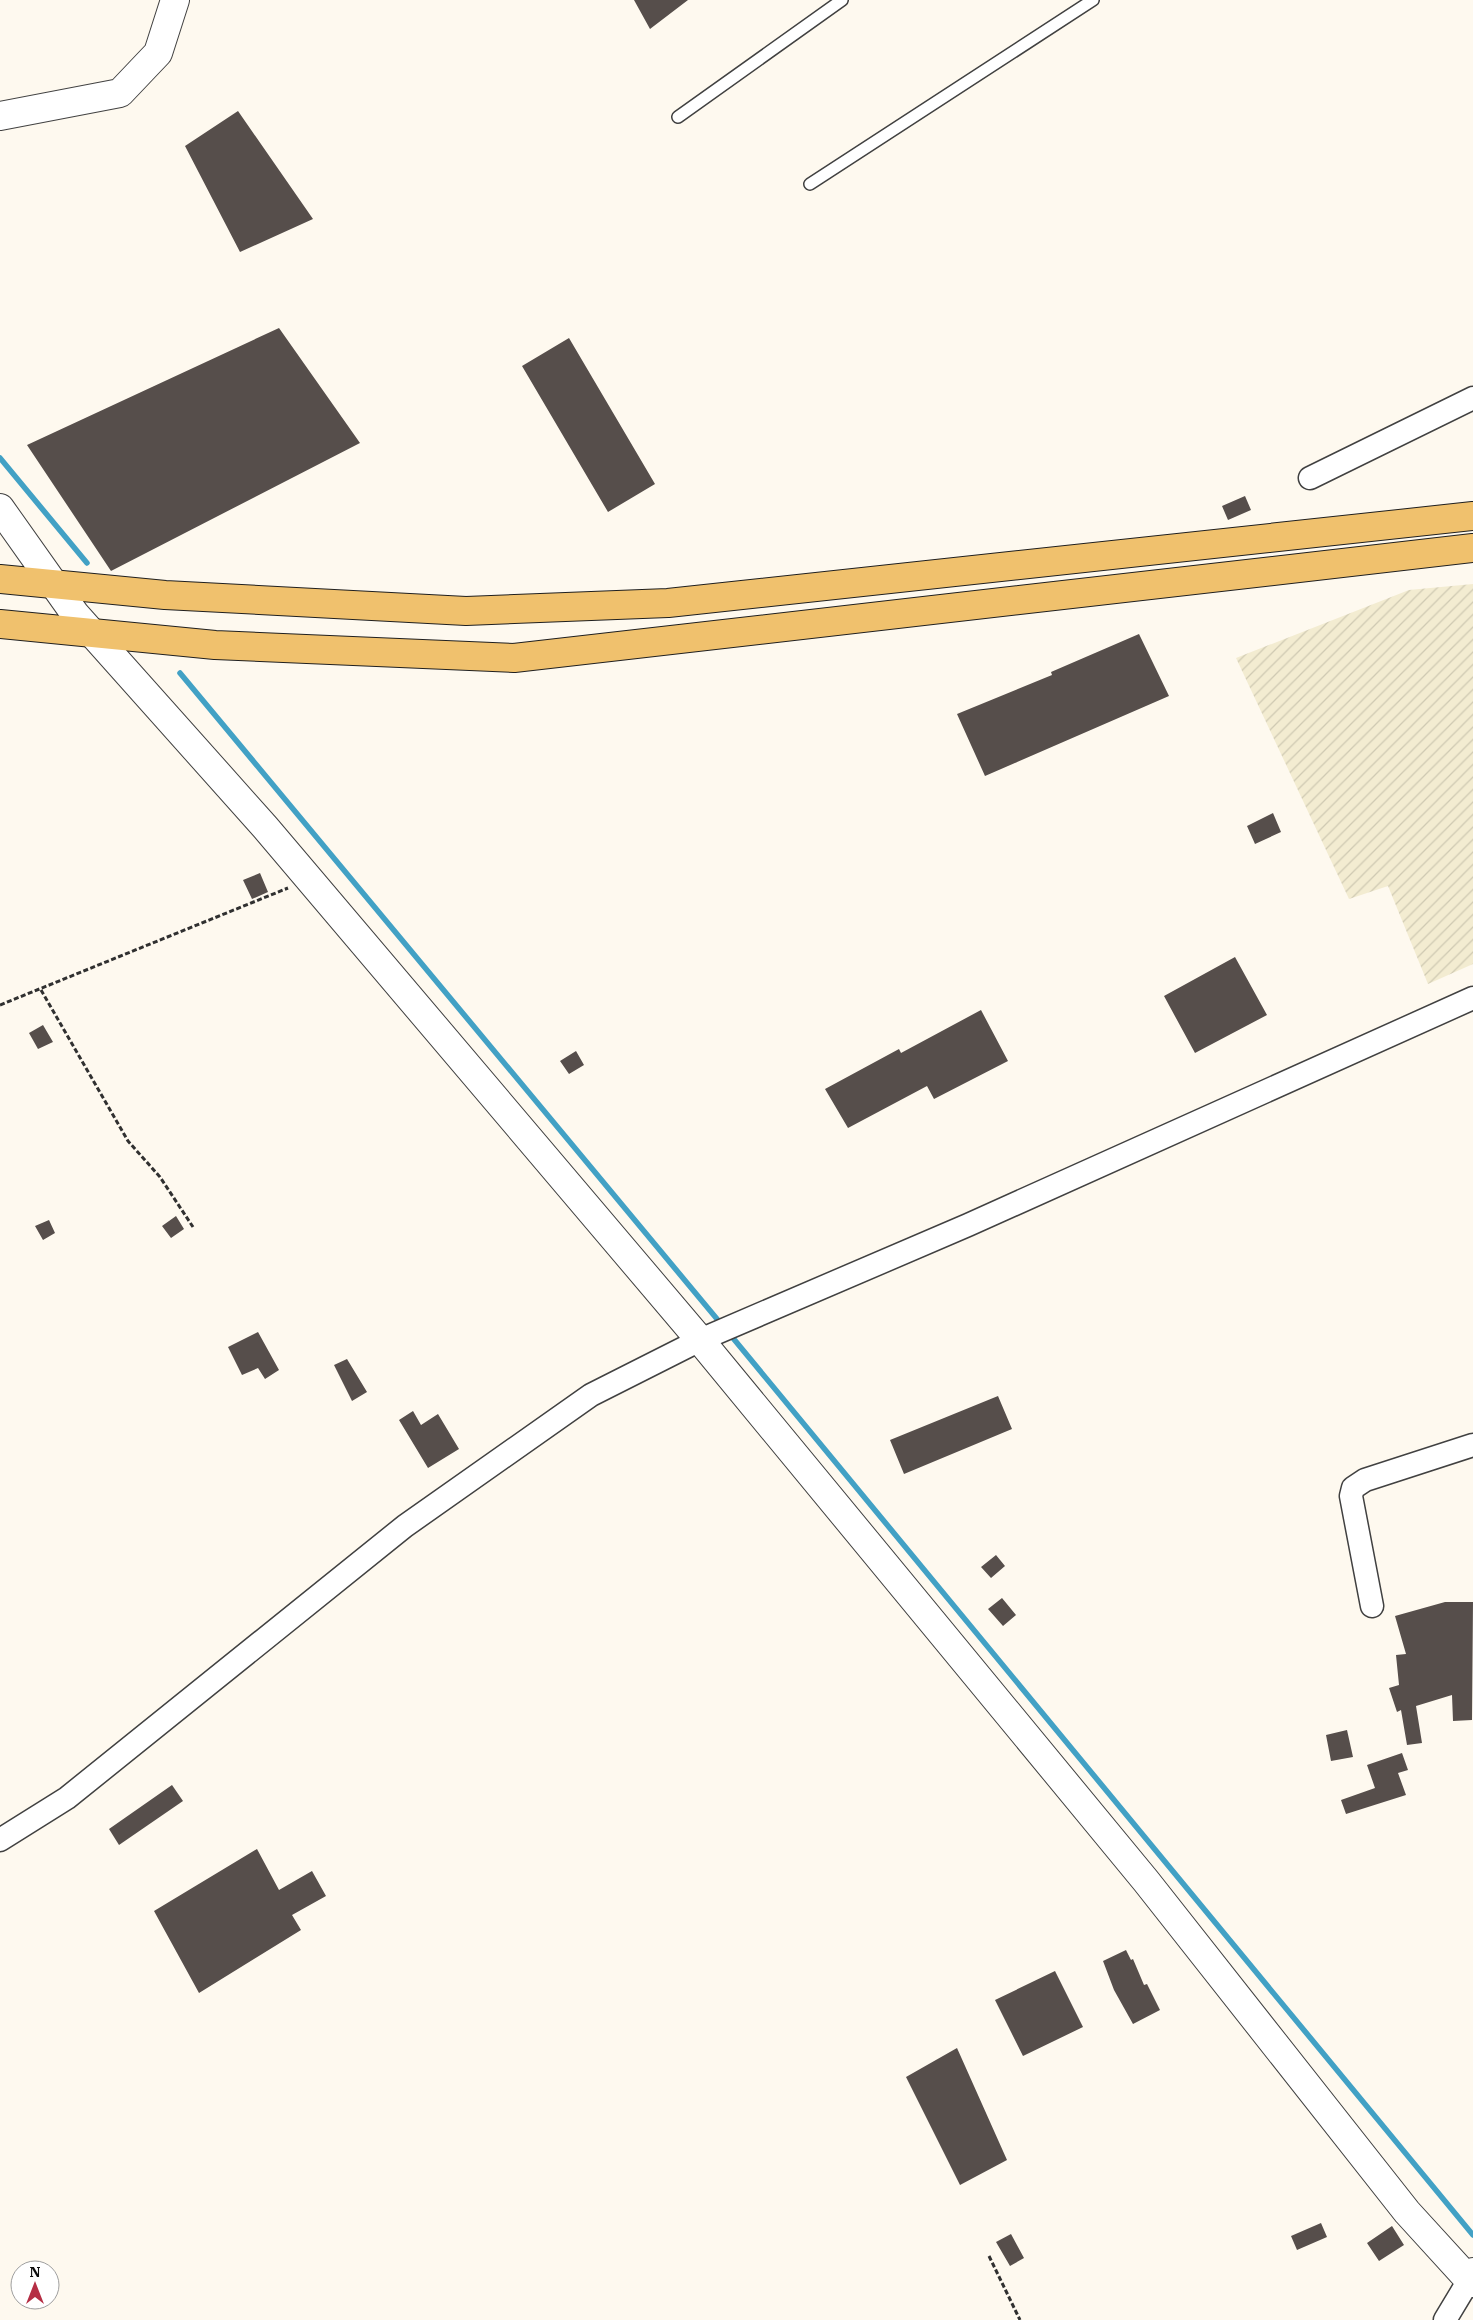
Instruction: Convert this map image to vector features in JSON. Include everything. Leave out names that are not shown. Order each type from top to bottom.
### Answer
[{"type":"main road","points":[[0,579],[165,595],[466,611],[668,603],[1473,516]]},
{"type":"main road","points":[[0,624],[215,645],[514,658],[1473,548]]},
{"type":"street","points":[[0,116],[120,93],[158,53],[175,0]]},
{"type":"street","points":[[1310,478],[1473,398]]},
{"type":"street","points":[[0,508],[54,584],[92,633],[310,879],[700,1340],[1146,1881],[1407,2212],[1472,2279],[1445,2320]]},
{"type":"street","points":[[0,1840],[67,1798],[404,1526],[591,1395],[700,1340],[968,1225],[1473,998]]},
{"type":"street","points":[[1372,1606],[1350,1496],[1353,1488],[1365,1480],[1473,1445]]},
{"type":"lane","points":[[678,117],[842,0]]},
{"type":"lane","points":[[810,184],[1093,0]]},
{"type":"path","points":[[0,1005],[41,990],[310,879]]},
{"type":"path","points":[[41,990],[128,1141],[160,1178],[193,1227]]},
{"type":"path","points":[[988,2256],[1020,2320]]},
{"type":"shaded area","points":[[1473,584],[1473,964],[1428,984],[1388,886],[1349,899],[1236,658],[1409,590]]},
{"type":"building","points":[[634,0],[688,0],[650,29]]},
{"type":"building","points":[[238,111],[313,219],[240,252],[185,146]]},
{"type":"building","points":[[279,328],[360,443],[111,571],[27,445]]},
{"type":"building","points":[[569,338],[655,484],[608,512],[522,366]]},
{"type":"building","points":[[1245,496],[1251,510],[1228,520],[1222,506]]},
{"type":"building","points":[[1139,634],[1169,696],[985,776],[957,714],[1052,675],[1051,672]]},
{"type":"building","points":[[1273,813],[1281,832],[1255,844],[1247,826]]},
{"type":"building","points":[[260,873],[268,892],[252,899],[243,880]]},
{"type":"building","points":[[1235,957],[1267,1015],[1195,1053],[1164,996]]},
{"type":"building","points":[[981,1010],[1008,1061],[934,1099],[927,1086],[848,1128],[825,1089],[899,1049],[901,1053]]},
{"type":"building","points":[[43,1025],[53,1042],[38,1049],[29,1033]]},
{"type":"building","points":[[576,1051],[584,1065],[569,1074],[560,1061]]},
{"type":"building","points":[[176,1216],[184,1229],[171,1238],[162,1226]]},
{"type":"building","points":[[49,1220],[55,1233],[43,1240],[35,1226]]},
{"type":"building","points":[[258,1332],[279,1370],[265,1379],[258,1368],[242,1375],[228,1347]]},
{"type":"building","points":[[347,1359],[367,1392],[352,1401],[334,1365]]},
{"type":"building","points":[[998,1396],[1012,1429],[904,1474],[890,1440]]},
{"type":"building","points":[[413,1411],[421,1425],[438,1414],[459,1449],[428,1468],[399,1420]]},
{"type":"building","points":[[996,1555],[1005,1566],[991,1578],[981,1567]]},
{"type":"building","points":[[1002,1598],[1016,1615],[1003,1626],[988,1609]]},
{"type":"building","points":[[1445,1602],[1473,1602],[1472,1720],[1453,1721],[1452,1695],[1416,1706],[1422,1743],[1407,1745],[1401,1710],[1397,1712],[1389,1688],[1399,1685],[1396,1655],[1406,1654],[1395,1616]]},
{"type":"building","points":[[1347,1730],[1353,1757],[1331,1761],[1326,1735]]},
{"type":"building","points":[[1402,1753],[1408,1770],[1398,1773],[1406,1795],[1346,1814],[1341,1800],[1375,1788],[1367,1765]]},
{"type":"building","points":[[172,1785],[183,1801],[119,1845],[109,1829]]},
{"type":"building","points":[[257,1849],[279,1890],[312,1871],[326,1896],[292,1915],[301,1930],[199,1993],[154,1911]]},
{"type":"building","points":[[1126,1950],[1131,1960],[1133,1959],[1144,1985],[1147,1984],[1160,2010],[1133,2024],[1114,1990],[1103,1961]]},
{"type":"building","points":[[1055,1971],[1083,2027],[1023,2056],[995,2000]]},
{"type":"building","points":[[957,2048],[1007,2160],[960,2185],[906,2077]]},
{"type":"building","points":[[1321,2223],[1327,2237],[1297,2250],[1291,2236]]},
{"type":"building","points":[[1392,2226],[1404,2245],[1379,2261],[1367,2243]]},
{"type":"building","points":[[1011,2234],[1024,2258],[1010,2266],[996,2242]]},
{"type":"waterway","points":[[0,458],[87,563]]},
{"type":"waterway","points":[[180,673],[722,1325]]},
{"type":"waterway","points":[[728,1332],[1473,2235]]}]
